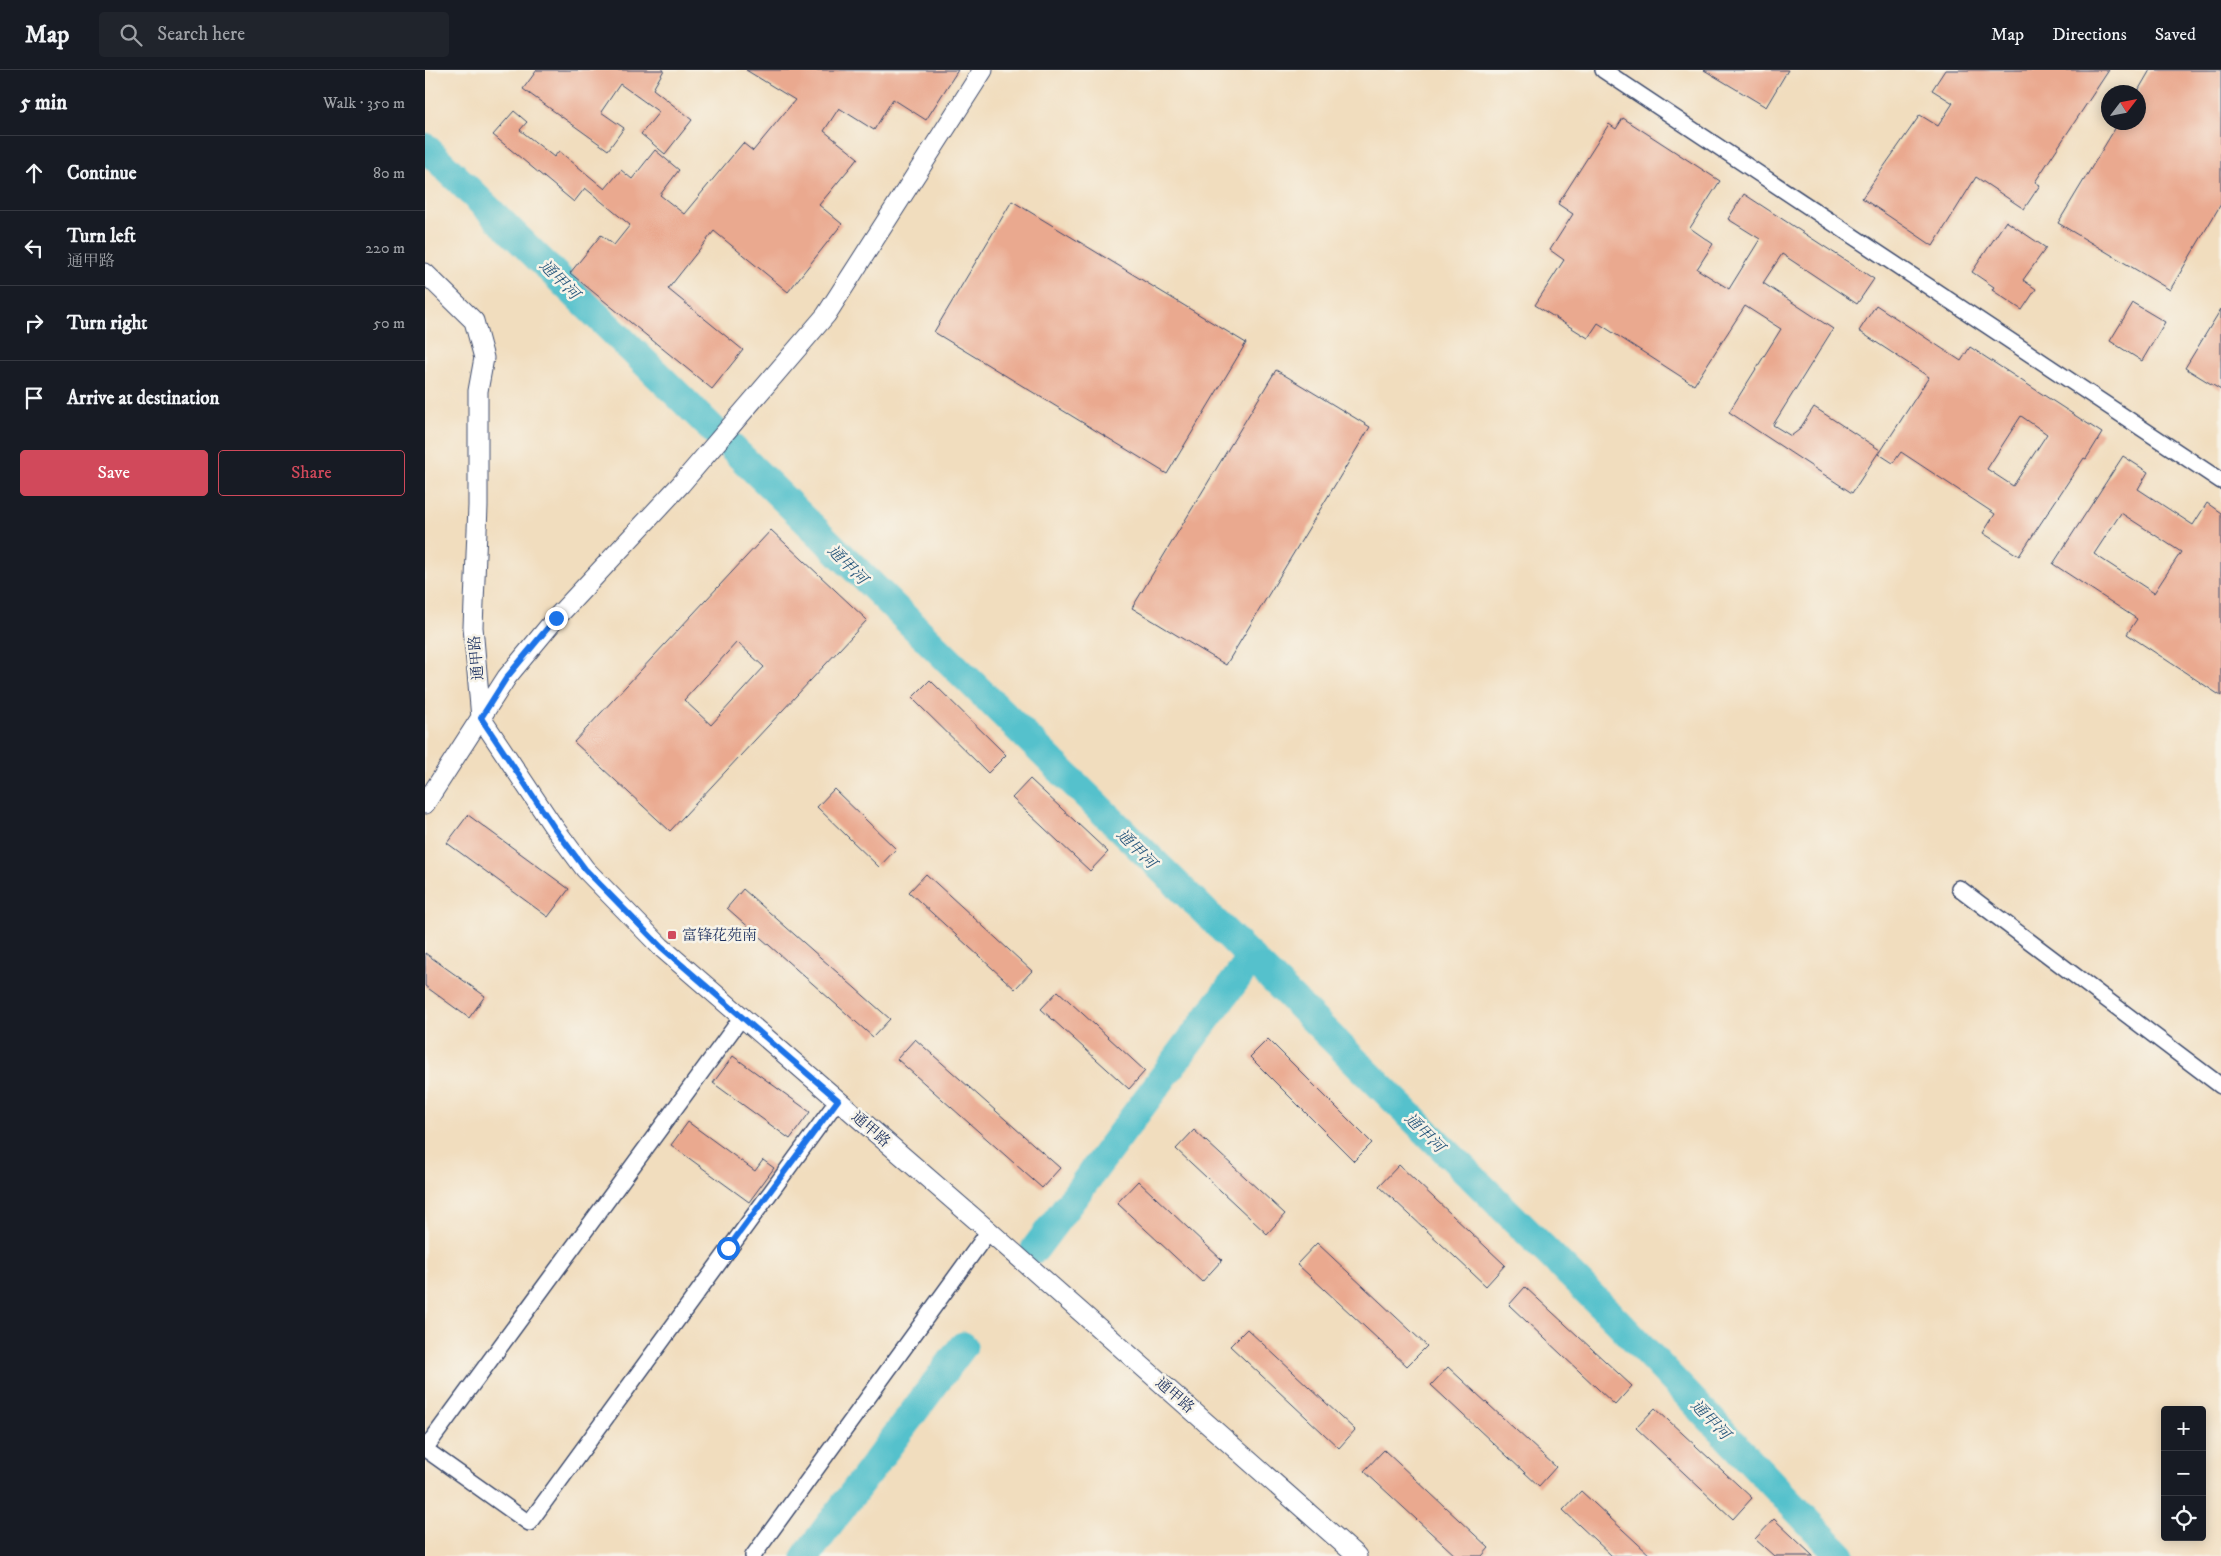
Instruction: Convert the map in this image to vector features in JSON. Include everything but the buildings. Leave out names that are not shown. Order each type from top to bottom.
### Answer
[{"type":"street","points":[[425,804],[507,677],[556,618],[710,450],[826,315],[983,70]]},
{"type":"street","points":[[1603,70],[2221,481]]},
{"type":"street","name":"通甲路","points":[[425,272],[474,321],[484,358],[478,391],[478,506],[473,627],[481,718],[553,826],[585,869],[661,947],[989,1231],[1357,1556]]},
{"type":"street","points":[[1959,888],[2221,1086]]},
{"type":"street","points":[[742,1017],[425,1449],[529,1522],[838,1100]]},
{"type":"street","points":[[753,1556],[989,1231]]},
{"type":"waterway","name":"通甲河","points":[[425,147],[1194,901],[1619,1323],[1841,1556]]},
{"type":"waterway","points":[[1035,1249],[1252,958]]},
{"type":"waterway","points":[[806,1556],[963,1346]]},
{"type":"place","name":"富锋花苑南","points":[[672,935]]},
{"type":"route","points":[[556,618],[507,677],[481,718],[553,826],[585,869],[661,947],[838,1100],[728,1248]]}]
